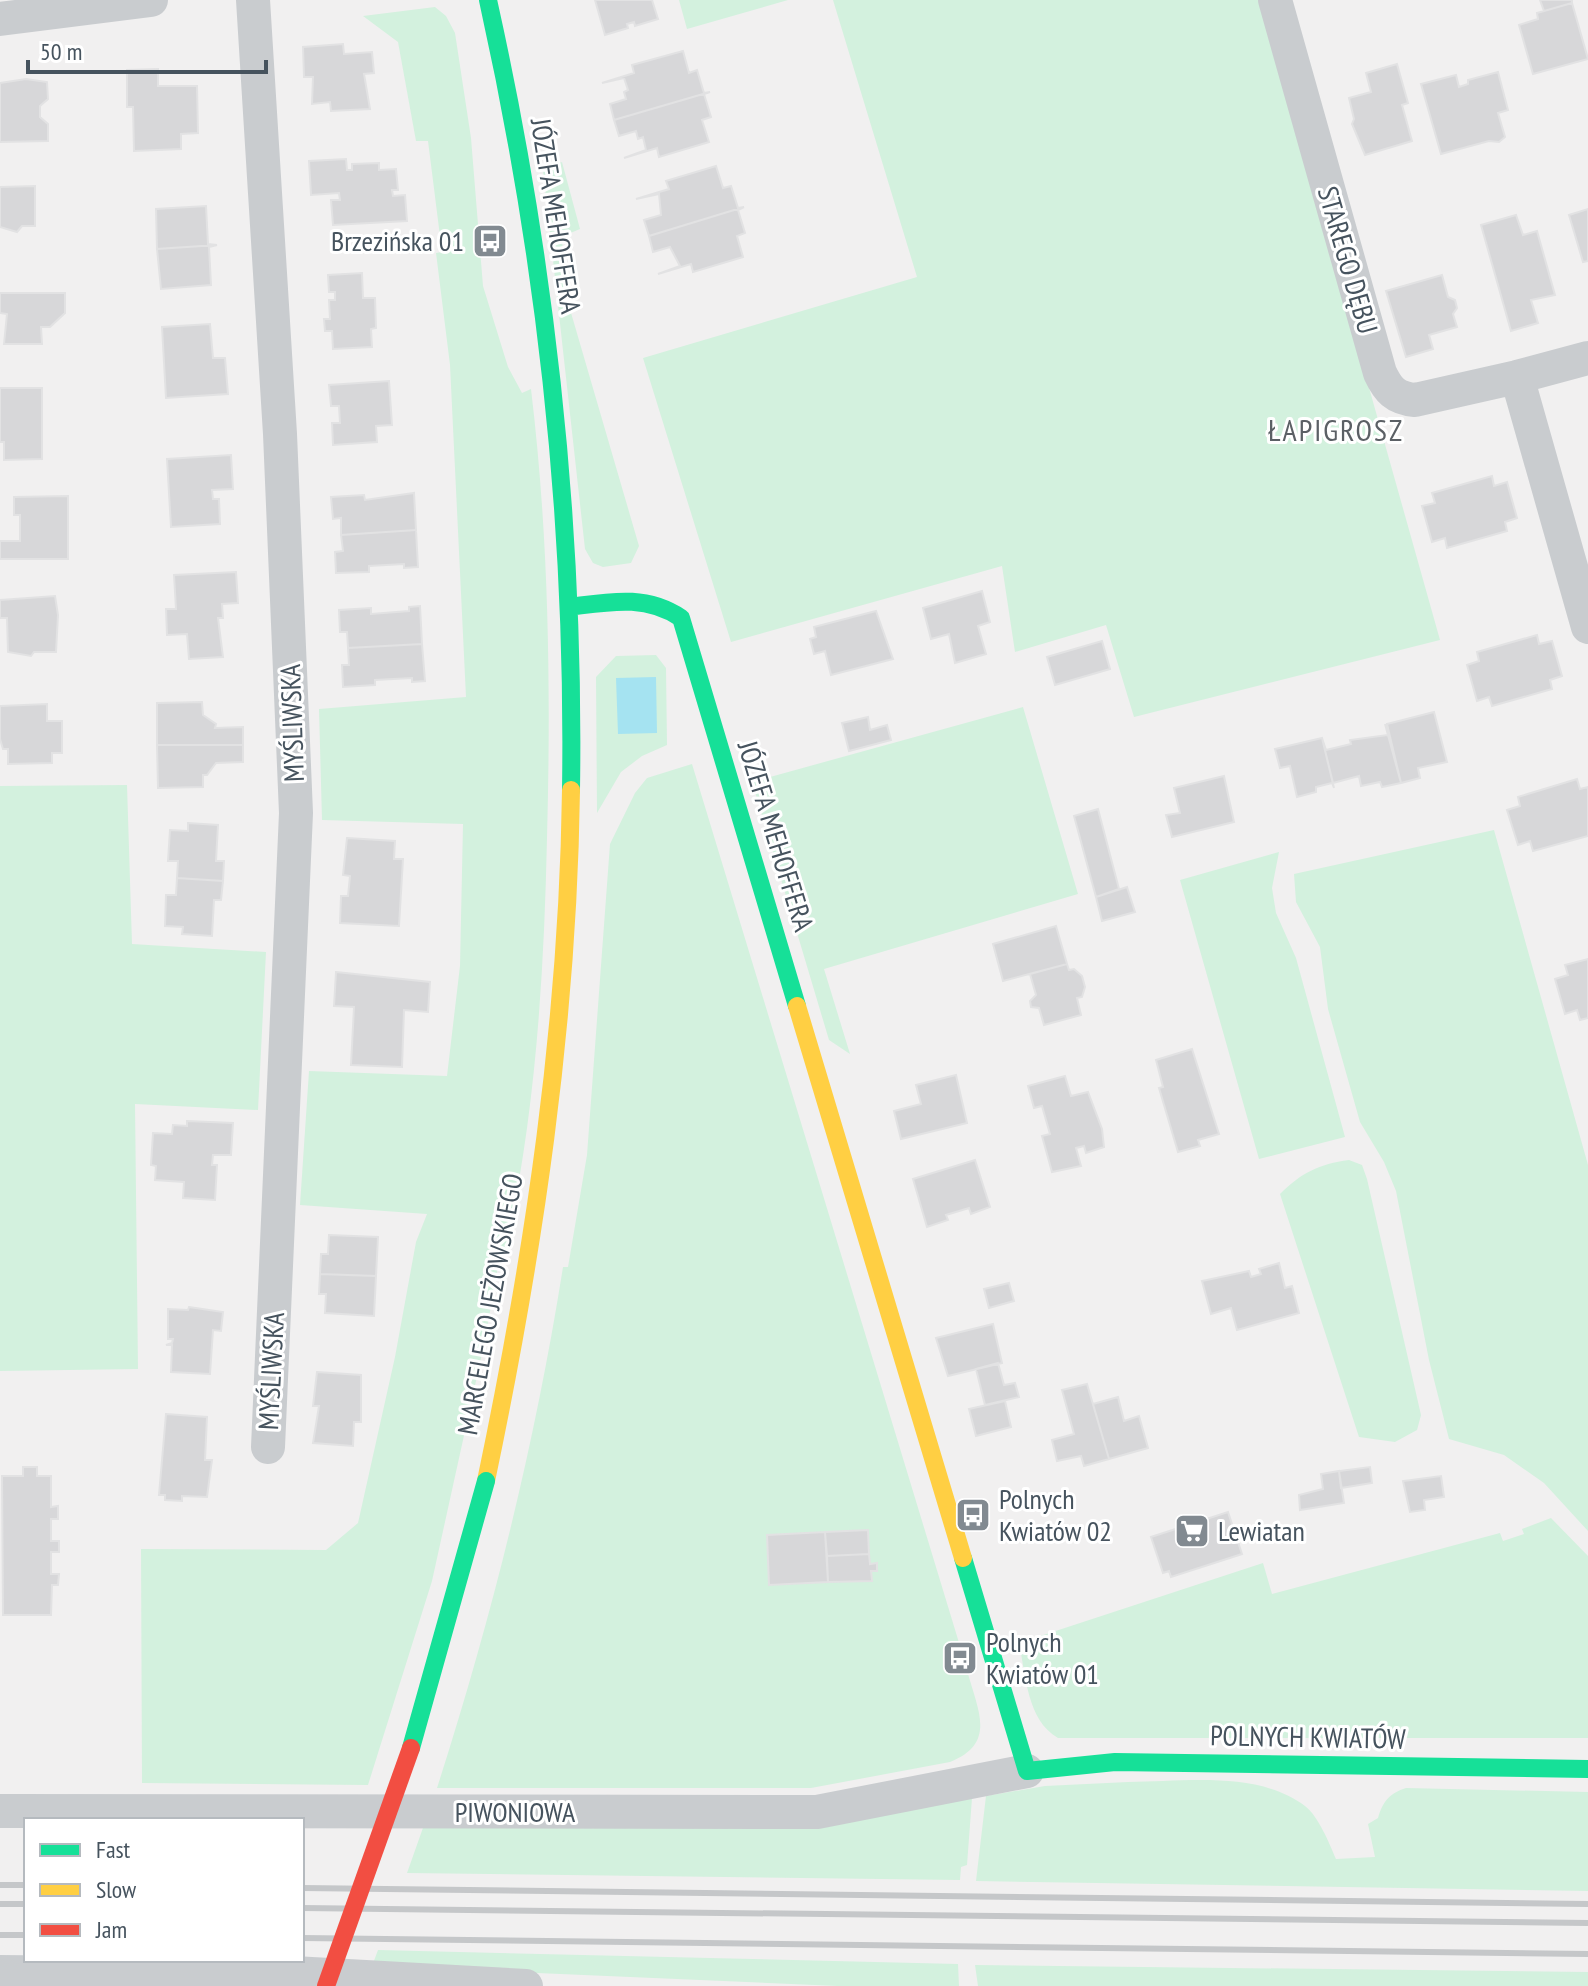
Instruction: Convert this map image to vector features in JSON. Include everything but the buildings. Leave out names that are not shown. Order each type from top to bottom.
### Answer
[{"type":"street","points":[[0,19],[151,0]]},
{"type":"street","name":"MYŚLIWSKA","points":[[253,0],[280,434],[296,813],[268,1447]]},
{"type":"street","name":"JÓZEFA MEHOFFERA","points":[[488,0],[534,233],[557,440],[569,607],[649,599],[666,606],[681,618],[1027,1771]]},
{"type":"street","name":"STAREGO DĘBU","points":[[1275,0],[1380,373],[1388,389],[1400,398],[1415,400],[1588,358]]},
{"type":"street","points":[[1517,377],[1588,627]]},
{"type":"street","name":"MARCELEGO JEŻOWSKIEGO","points":[[326,1986],[409,1759],[449,1626],[486,1481],[519,1324],[536,1214],[564,968],[570,782],[569,607]]},
{"type":"street","name":"POLNYCH KWIATÓW","points":[[1027,1771],[1115,1762],[1588,1769]]},
{"type":"street","name":"PIWONIOWA","points":[[0,1811],[817,1812],[1027,1771]]},
{"type":"street","points":[[0,1972],[213,1980],[238,1970],[393,1976],[426,1984],[526,1986]]},
{"type":"green space","points":[[679,0],[788,0],[687,29]]},
{"type":"green space","points":[[833,0],[1260,0],[1440,640],[1134,717],[1106,625],[1015,652],[1002,566],[731,642],[643,358],[917,277]]},
{"type":"green space","points":[[435,7],[446,16],[455,33],[471,138],[483,286],[508,367],[522,393],[531,389],[542,501],[548,669],[546,891],[536,1050],[523,1156],[432,1581],[368,1785],[142,1783],[141,1549],[326,1550],[358,1523],[395,1357],[416,1242],[427,1214],[300,1205],[309,1071],[447,1076],[460,966],[463,824],[322,820],[319,709],[466,697],[450,365],[436,253],[442,252],[428,141],[416,141],[398,42],[363,16]]},
{"type":"green space","points":[[562,162],[580,229],[562,240],[567,299],[639,546],[631,563],[603,567],[593,563],[585,549],[543,170]]},
{"type":"green space","points":[[656,655],[666,668],[667,745],[642,756],[621,772],[597,813],[596,677],[616,656]]},
{"type":"green space","points":[[1023,707],[1078,894],[824,969],[850,1054],[829,1040],[752,782]]},
{"type":"green space","points":[[692,764],[960,1646],[952,1648],[959,1671],[967,1670],[979,1711],[979,1735],[965,1754],[950,1762],[811,1788],[437,1788],[494,1595],[539,1399],[563,1267],[568,1267],[587,1155],[610,844],[635,793],[647,778]]},
{"type":"green space","points":[[127,785],[132,944],[266,952],[258,1110],[135,1104],[138,1369],[0,1371],[0,786]]},
{"type":"green space","points":[[1494,830],[1588,1165],[1588,1531],[1544,1483],[1504,1455],[1449,1439],[1429,1360],[1396,1191],[1384,1162],[1360,1122],[1328,1009],[1320,947],[1296,902],[1294,874]]},
{"type":"green space","points":[[1279,852],[1272,888],[1276,913],[1296,958],[1345,1137],[1259,1159],[1180,880]]},
{"type":"green space","points":[[1349,1160],[1362,1165],[1367,1179],[1421,1415],[1417,1430],[1395,1442],[1359,1437],[1280,1194],[1311,1171]]},
{"type":"green space","points":[[1551,1518],[1588,1556],[1588,1738],[1058,1738],[1048,1730],[1034,1709],[1019,1643],[1263,1563],[1272,1594],[1500,1533],[1503,1541],[1524,1534],[1522,1529]]},
{"type":"green space","points":[[1220,1780],[1265,1787],[1305,1806],[1315,1817],[1336,1859],[1375,1857],[1368,1824],[1378,1818],[1388,1798],[1406,1788],[1588,1792],[1588,1891],[976,1881],[986,1796],[1045,1786]]},
{"type":"green space","points":[[972,1798],[967,1865],[961,1867],[960,1880],[407,1873],[424,1825]]},
{"type":"green space","points":[[378,1950],[958,1964],[959,1986],[838,1986],[372,1966]]},
{"type":"green space","points":[[975,1965],[1588,1972],[1588,1986],[978,1986]]},
{"type":"water","points":[[656,677],[657,733],[618,734],[616,678]]},
{"type":"railway","points":[[0,1885],[24,1885]]},
{"type":"railway","points":[[304,1888],[1588,1904]]},
{"type":"railway","points":[[0,1904],[24,1904]]},
{"type":"railway","points":[[304,1908],[1588,1923]]},
{"type":"railway","points":[[0,1935],[24,1935]]},
{"type":"railway","points":[[304,1938],[1588,1954]]},
{"type":"traffic: fast","points":[[488,0],[526,196],[553,392],[568,590],[571,790]]},
{"type":"traffic: fast","points":[[569,607],[613,602],[640,603],[654,605],[681,618],[797,1006]]},
{"type":"traffic: fast","points":[[411,1748],[486,1481]]},
{"type":"traffic: fast","points":[[963,1558],[1027,1771],[1115,1762],[1588,1769]]},
{"type":"traffic: slow","points":[[486,1481],[519,1309],[545,1137],[563,964],[571,790]]},
{"type":"traffic: slow","points":[[797,1006],[963,1558]]},
{"type":"traffic: jam","points":[[326,1986],[411,1748]]},
{"type":"place","name":"Brzezińska 01","points":[[490,241]]},
{"type":"place","name":"Polnych Kwiatów 02","points":[[973,1515]]},
{"type":"place","name":"Lewiatan","points":[[1192,1531]]},
{"type":"place","name":"Polnych Kwiatów 01","points":[[960,1658]]},
{"type":"district","name":"ŁAPIGROSZ","points":[[1336,431]]}]
